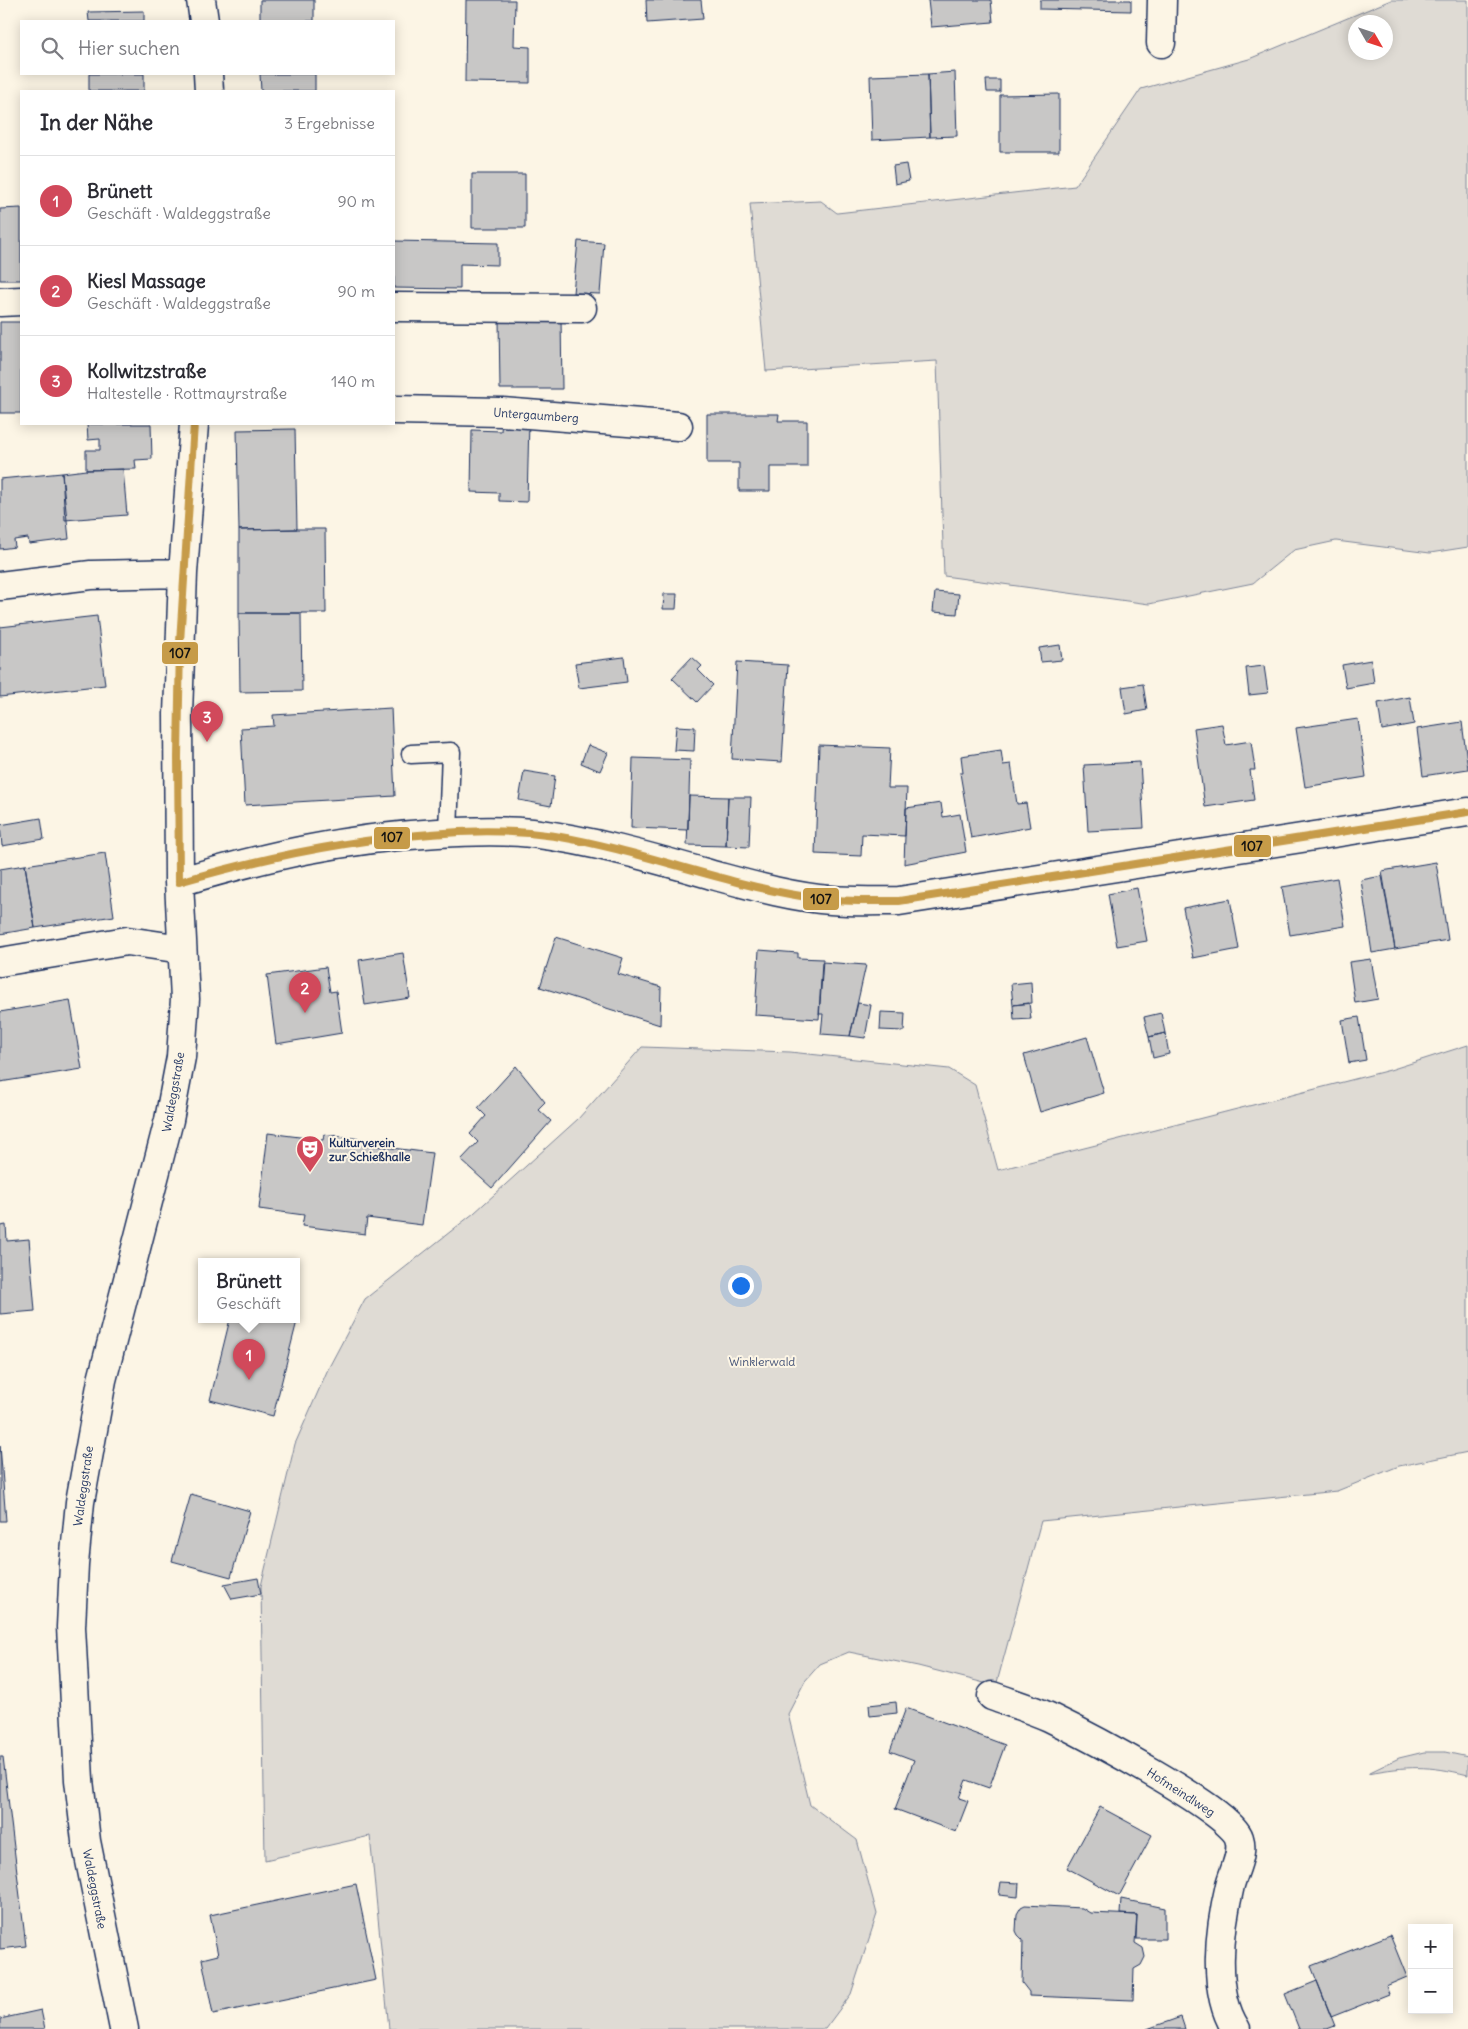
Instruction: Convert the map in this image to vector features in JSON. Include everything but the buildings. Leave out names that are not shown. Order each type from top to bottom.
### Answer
[{"type":"street","points":[[201,0],[204,20]]},
{"type":"street","points":[[1161,42],[1162,0]]},
{"type":"street","points":[[208,75],[208,90]]},
{"type":"street","points":[[0,302],[20,302]]},
{"type":"street","points":[[395,307],[582,308]]},
{"type":"street","name":"Untergaumberg","points":[[395,410],[502,412],[678,426]]},
{"type":"street","name":"Waldeggstraße","points":[[124,2029],[86,1842],[79,1780],[71,1627],[74,1564],[80,1502],[102,1380],[173,1099],[180,1057],[185,999],[179,882],[178,714],[183,573],[194,425]]},
{"type":"street","points":[[0,586],[91,575],[183,573]]},
{"type":"street","points":[[179,882],[252,860],[310,847],[395,835],[474,831],[531,833],[582,842],[800,896],[830,900],[899,901],[1468,812]]},
{"type":"street","points":[[0,962],[127,941],[182,949]]},
{"type":"street","name":"Hofmeindlweg","points":[[992,1696],[1048,1717],[1106,1746],[1201,1802],[1232,1827],[1239,1836],[1241,1851],[1230,1885],[1220,1955],[1222,1988],[1236,2029]]},
{"type":"lane","points":[[411,754],[451,752],[448,832]]},
{"type":"green space","points":[[1391,0],[1468,0],[1468,547],[1430,553],[1336,541],[1294,550],[1253,583],[1149,604],[944,576],[937,361],[766,371],[750,204],[821,201],[837,213],[1075,186],[1141,89],[1249,59],[1348,18],[1348,60],[1393,60],[1393,15],[1355,15]]},
{"type":"green space","name":"Winklerwald","points":[[1468,1045],[1468,1452],[1399,1466],[1337,1491],[1041,1521],[996,1686],[918,1666],[849,1652],[820,1664],[805,1681],[788,1714],[810,1805],[857,1840],[877,1914],[851,1994],[825,2029],[389,2029],[370,1836],[265,1860],[261,1586],[295,1444],[328,1369],[365,1299],[474,1213],[578,1119],[642,1047],[790,1052],[949,1069],[975,1085],[998,1170],[1390,1070]]},
{"type":"green space","points":[[1424,1752],[1445,1752],[1468,1757],[1468,1775],[1429,1768],[1395,1769],[1368,1773],[1399,1758]]},
{"type":"transit line","name":"107","points":[[179,882],[178,757],[180,642],[194,425]]},
{"type":"transit line","name":"107","points":[[179,882],[241,865],[335,845],[399,837],[493,831],[540,834],[586,842],[648,857],[739,883],[801,896],[838,900],[899,901],[1468,812]]},
{"type":"place","name":"Kollwitzstraße","points":[[207,742]]},
{"type":"place","name":"Kiesl Massage","points":[[305,1013]]},
{"type":"place","name":"Kulturverein zur Schießhalle","points":[[310,1173]]},
{"type":"place","name":"Brünett","points":[[249,1380]]}]
